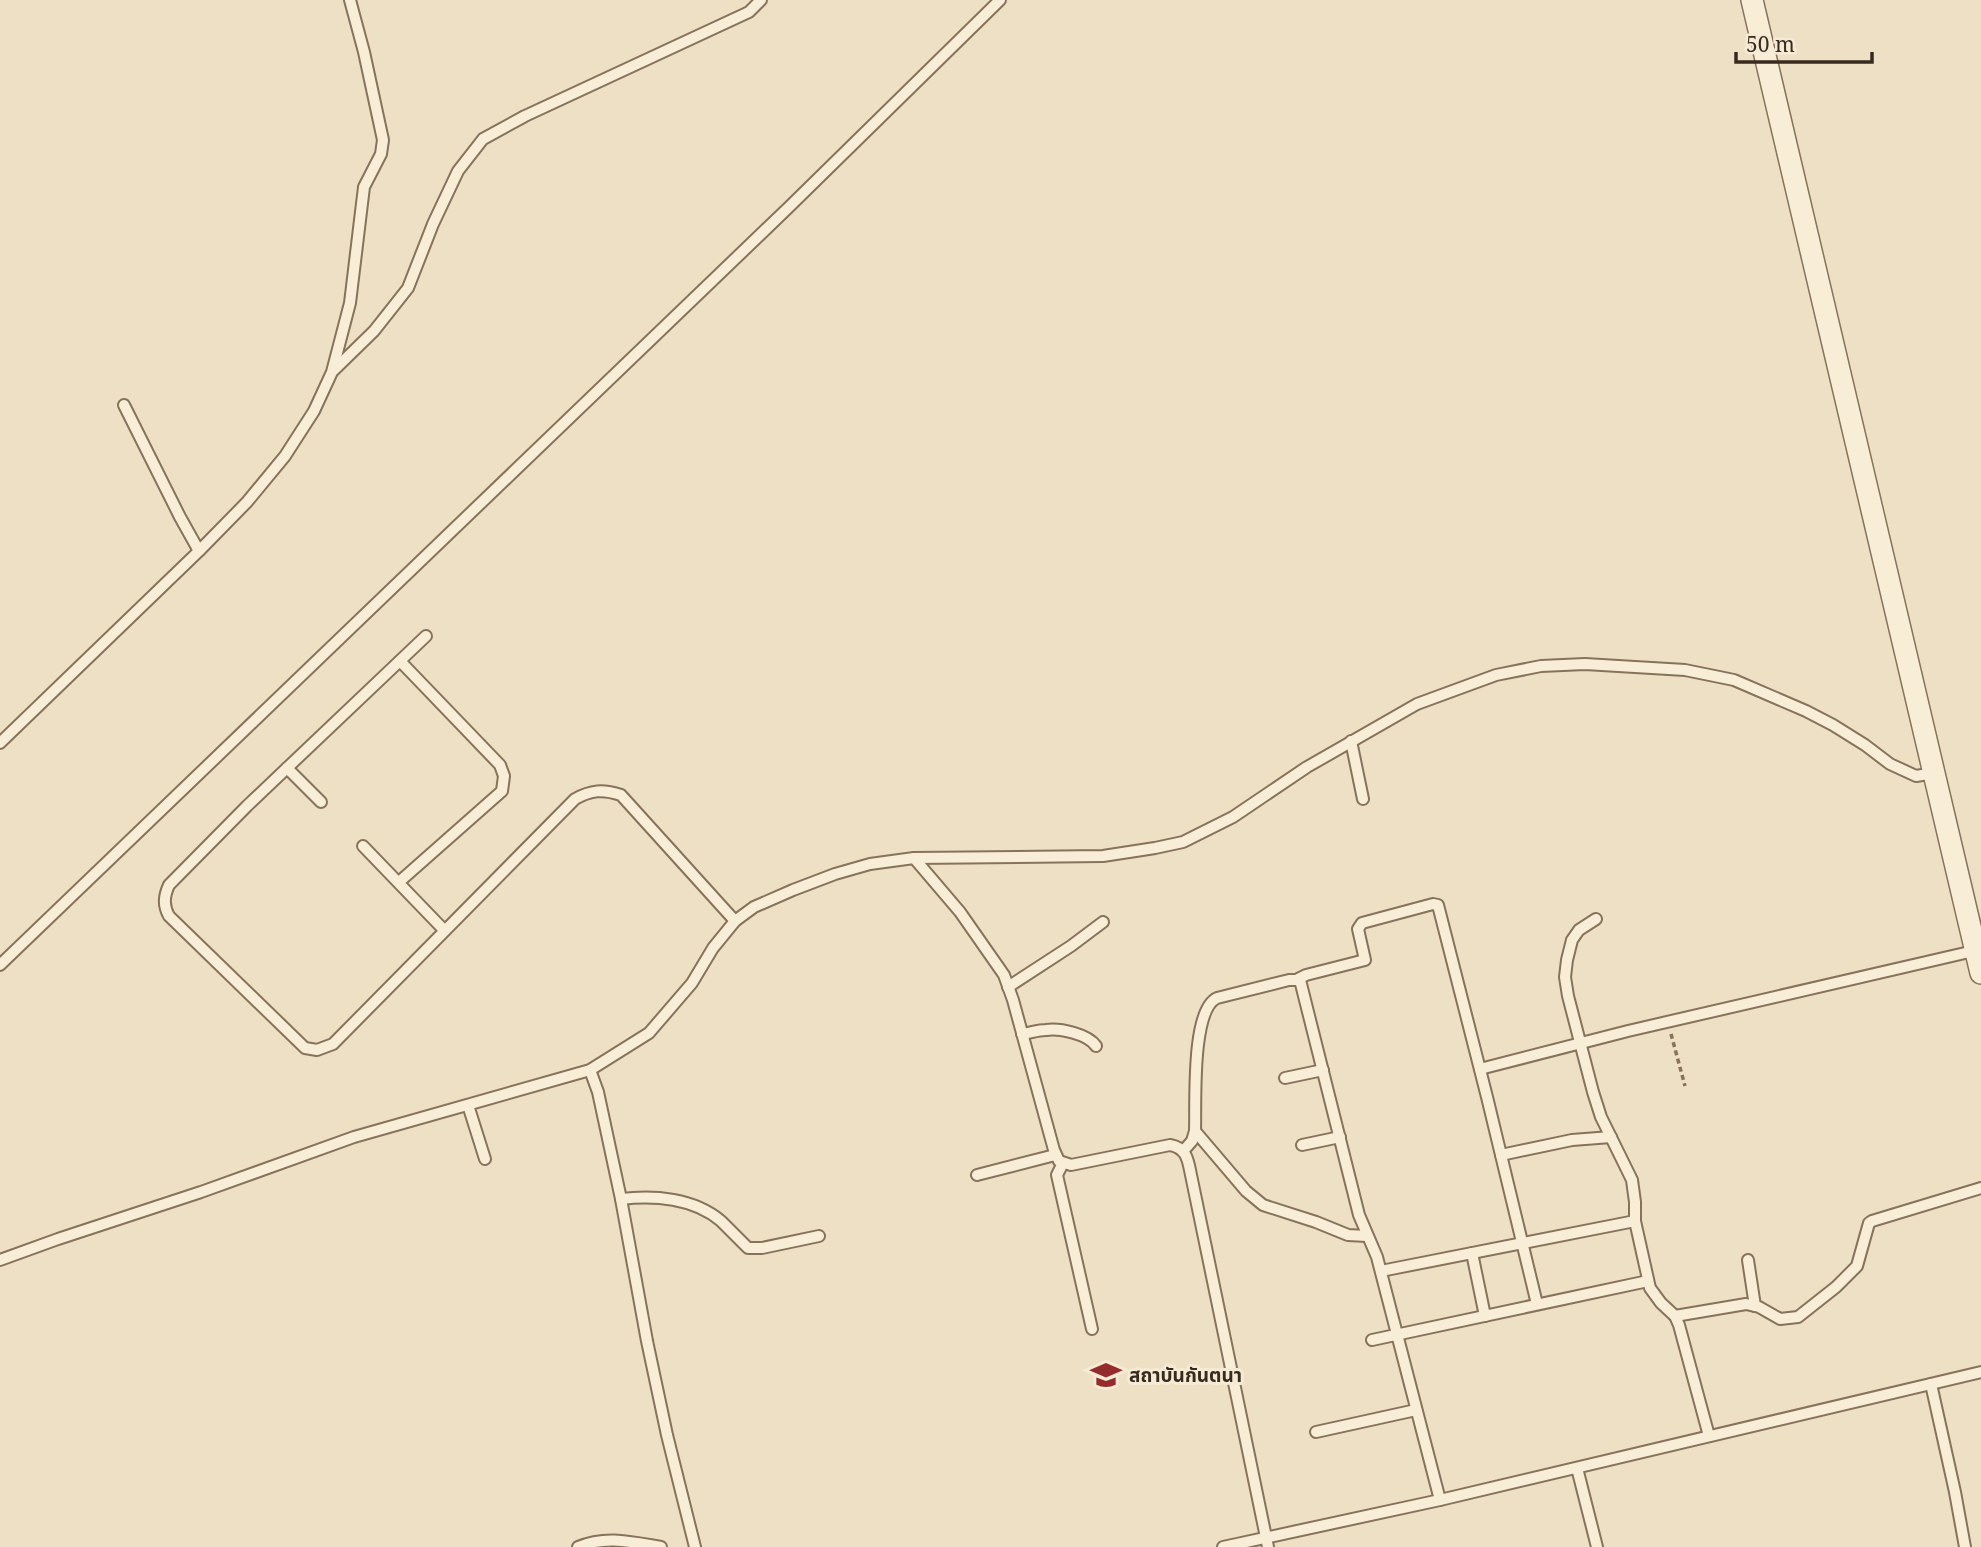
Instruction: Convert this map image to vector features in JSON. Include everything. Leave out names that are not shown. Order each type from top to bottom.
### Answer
[{"type":"street","points":[[1752,0],[1978,950],[1981,973]]},
{"type":"lane","points":[[0,743],[247,502],[285,456],[314,411],[332,372],[350,303],[364,187],[381,154],[383,140],[350,0]]},
{"type":"lane","points":[[332,372],[374,331],[408,288],[433,224],[458,171],[483,139],[525,116],[749,12],[761,0]]},
{"type":"lane","points":[[0,965],[788,208],[1000,0]]},
{"type":"lane","points":[[124,405],[199,551]]},
{"type":"lane","points":[[426,636],[169,885],[165,895],[164,904],[169,916],[305,1048],[317,1050],[332,1044],[575,799],[589,792],[607,790],[621,795],[735,921]]},
{"type":"lane","points":[[399,883],[502,791],[504,776],[500,765],[400,661]]},
{"type":"lane","points":[[0,1260],[354,1137],[590,1070],[649,1033],[692,983],[713,948],[735,921],[754,907],[835,874],[870,864],[915,858],[1103,856],[1183,842],[1233,817],[1307,767],[1417,704],[1496,675],[1541,666],[1585,664],[1685,670],[1734,680],[1833,725],[1890,764],[1916,776],[1934,773]]},
{"type":"lane","points":[[1351,741],[1363,799]]},
{"type":"lane","points":[[287,768],[321,803]]},
{"type":"lane","points":[[363,846],[444,930]]},
{"type":"lane","points":[[915,858],[960,912],[1009,986],[1059,1159],[1057,1175],[1092,1329]]},
{"type":"lane","points":[[1184,1150],[1192,1141],[1195,1131],[1197,1050],[1201,1022],[1212,1000],[1365,960],[1359,929],[1362,923],[1436,904],[1439,907],[1480,1069],[1537,1304]]},
{"type":"lane","points":[[1596,919],[1579,930],[1572,940],[1567,960],[1568,996],[1592,1092],[1632,1180],[1635,1221],[1648,1281],[1654,1295],[1675,1316],[1709,1436]]},
{"type":"lane","points":[[1009,986],[1103,922]]},
{"type":"lane","points":[[1480,1069],[1978,950]]},
{"type":"lane","points":[[1298,979],[1359,1215],[1381,1270],[1440,1500]]},
{"type":"lane","points":[[1023,1034],[1056,1030],[1089,1039],[1096,1046]]},
{"type":"lane","points":[[590,1070],[598,1092],[621,1199],[667,1435],[695,1547]]},
{"type":"lane","points":[[1285,1078],[1323,1070]]},
{"type":"lane","points":[[468,1105],[485,1159]]},
{"type":"lane","points":[[1195,1131],[1246,1191],[1263,1205],[1348,1235],[1367,1236]]},
{"type":"lane","points":[[1302,1145],[1340,1137]]},
{"type":"lane","points":[[1501,1155],[1572,1140],[1611,1137]]},
{"type":"lane","points":[[977,1175],[1059,1159],[1071,1166],[1170,1145],[1184,1150],[1268,1542]]},
{"type":"lane","points":[[1675,1316],[1740,1304],[1755,1306],[1780,1319],[1798,1317],[1836,1287],[1857,1266],[1872,1221],[1981,1188]]},
{"type":"lane","points":[[621,1199],[645,1196],[668,1198],[698,1208],[719,1219],[748,1248],[762,1248],[819,1236]]},
{"type":"lane","points":[[1381,1270],[1635,1221]]},
{"type":"lane","points":[[1472,1253],[1485,1316]]},
{"type":"lane","points":[[1748,1260],[1755,1306]]},
{"type":"lane","points":[[1372,1340],[1648,1281]]},
{"type":"lane","points":[[1223,1547],[1268,1542],[1981,1372]]},
{"type":"lane","points":[[1931,1384],[1965,1547]]},
{"type":"lane","points":[[1316,1432],[1416,1410]]},
{"type":"lane","points":[[1577,1468],[1597,1547]]},
{"type":"lane","points":[[578,1547],[592,1541],[613,1539],[661,1547]]},
{"type":"path","points":[[1668,1022],[1685,1086]]},
{"type":"place","name":"สถาบันกันตนา","points":[[1106,1375]]}]
